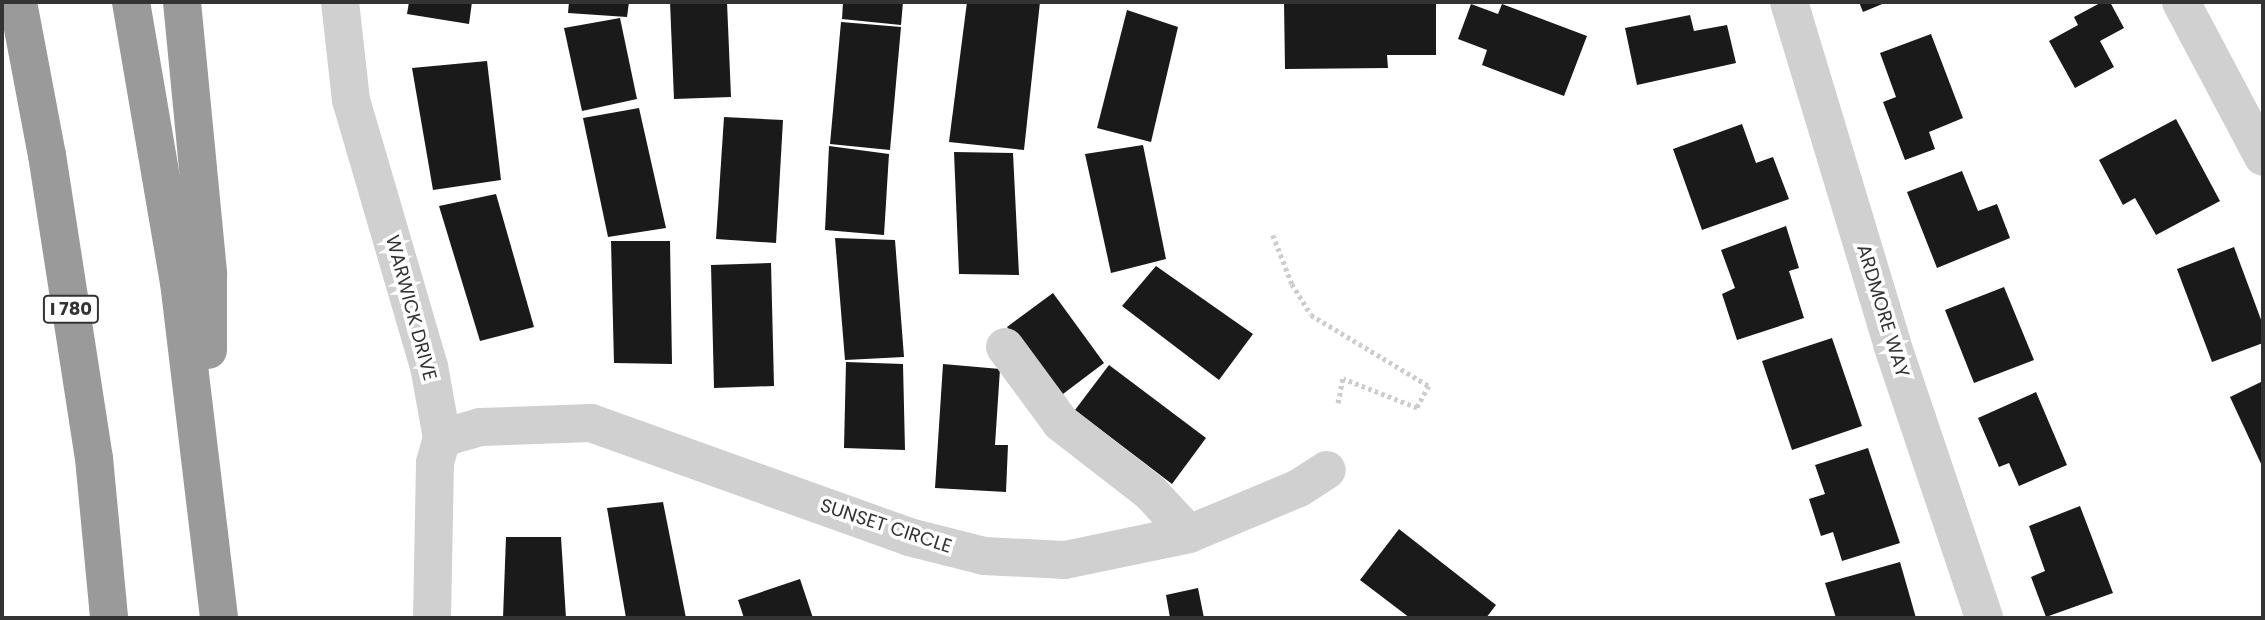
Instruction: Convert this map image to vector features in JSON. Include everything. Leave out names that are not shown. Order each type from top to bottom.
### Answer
[{"type":"highway","name":"I 780","points":[[18,2],[47,155],[94,458],[109,618]]},
{"type":"highway","points":[[131,2],[179,282],[219,618]]},
{"type":"highway","points":[[182,2],[208,274],[208,509]]},
{"type":"street","name":"WARWICK DRIVE","points":[[340,2],[351,100],[429,366],[442,438],[435,463],[432,618]]},
{"type":"street","name":"ARDMORE WAY","points":[[1789,2],[1892,344],[1984,618]]},
{"type":"street","points":[[2181,2],[2263,157]]},
{"type":"street","points":[[1005,347],[1061,423],[1150,492],[1189,534]]},
{"type":"street","name":"SUNSET CIRCLE","points":[[442,438],[480,426],[591,423],[909,537],[984,556],[1065,560],[1189,534],[1299,488],[1328,470]]},
{"type":"path","points":[[1273,235],[1292,284],[1311,315],[1429,386],[1417,408],[1343,379],[1338,404]]},
{"type":"building","points":[[409,2],[472,2],[469,24],[407,14]]},
{"type":"building","points":[[569,2],[629,2],[627,17],[568,13]]},
{"type":"building","points":[[670,2],[727,2],[731,97],[674,99]]},
{"type":"building","points":[[843,2],[903,2],[901,25],[842,19]]},
{"type":"building","points":[[967,2],[1040,2],[1024,150],[949,142]]},
{"type":"building","points":[[1284,2],[1436,2],[1436,55],[1387,55],[1388,68],[1285,69]]},
{"type":"building","points":[[1859,2],[1887,2],[1863,12]]},
{"type":"building","points":[[2102,2],[2110,2],[2124,28],[2100,41],[2114,67],[2075,88],[2049,41],[2078,25],[2074,17]]},
{"type":"building","points":[[1471,4],[1498,14],[1502,4],[1587,36],[1564,96],[1482,65],[1487,50],[1458,39]]},
{"type":"building","points":[[1127,10],[1178,27],[1151,142],[1097,128]]},
{"type":"building","points":[[1690,15],[1694,31],[1727,25],[1736,63],[1637,85],[1625,28]]},
{"type":"building","points":[[620,18],[637,99],[582,111],[564,28]]},
{"type":"building","points":[[841,22],[901,27],[890,150],[830,144]]},
{"type":"building","points":[[1931,34],[1963,118],[1929,132],[1935,149],[1905,160],[1883,102],[1896,97],[1880,53]]},
{"type":"building","points":[[487,61],[501,180],[433,190],[412,68]]},
{"type":"building","points":[[639,108],[666,228],[608,237],[583,118]]},
{"type":"building","points":[[724,117],[783,120],[776,243],[716,239]]},
{"type":"building","points":[[2176,119],[2220,201],[2156,235],[2135,198],[2123,205],[2099,160]]},
{"type":"building","points":[[1742,124],[1756,163],[1773,157],[1789,199],[1702,230],[1673,149]]},
{"type":"building","points":[[1143,145],[1166,259],[1111,273],[1085,154]]},
{"type":"building","points":[[829,146],[889,154],[884,235],[825,230]]},
{"type":"building","points":[[954,152],[1013,153],[1019,275],[959,274]]},
{"type":"building","points":[[1962,171],[1978,211],[1997,204],[2010,238],[1937,268],[1907,192]]},
{"type":"building","points":[[496,194],[534,327],[480,341],[439,206]]},
{"type":"building","points":[[1786,226],[1799,268],[1789,271],[1804,318],[1737,340],[1722,294],[1735,288],[1721,250]]},
{"type":"building","points":[[835,238],[895,240],[904,357],[845,360]]},
{"type":"building","points":[[611,241],[670,241],[672,364],[614,363]]},
{"type":"building","points":[[2234,247],[2263,325],[2263,343],[2212,362],[2177,269]]},
{"type":"building","points":[[771,263],[774,386],[714,388],[711,265]]},
{"type":"building","points":[[1156,266],[1253,334],[1219,380],[1122,306]]},
{"type":"building","points":[[2004,287],[2034,360],[1974,383],[1945,310]]},
{"type":"building","points":[[1053,293],[1104,363],[1059,397],[1007,327]]},
{"type":"building","points":[[1832,338],[1862,426],[1792,450],[1762,361]]},
{"type":"building","points":[[846,362],[903,364],[905,450],[844,448]]},
{"type":"building","points":[[943,364],[1000,369],[995,445],[1008,445],[1006,492],[935,488]]},
{"type":"building","points":[[1109,365],[1206,438],[1172,484],[1075,410]]},
{"type":"building","points":[[2263,381],[2263,468],[2230,397]]},
{"type":"building","points":[[2036,392],[2067,465],[2019,486],[2009,463],[1999,467],[1978,418]]},
{"type":"building","points":[[1868,448],[1900,543],[1842,561],[1833,532],[1821,536],[1809,499],[1825,494],[1815,465]]},
{"type":"building","points":[[663,502],[686,618],[626,618],[607,508]]},
{"type":"building","points":[[2080,506],[2113,593],[2046,617],[2031,577],[2045,571],[2029,526]]},
{"type":"building","points":[[1399,529],[1496,605],[1486,618],[1410,618],[1360,580]]},
{"type":"building","points":[[506,537],[561,537],[566,618],[503,618]]},
{"type":"building","points":[[1900,562],[1916,618],[1836,618],[1825,583]]},
{"type":"building","points":[[800,579],[813,618],[744,618],[738,600]]},
{"type":"building","points":[[1198,588],[1204,618],[1170,618],[1166,595]]}]
